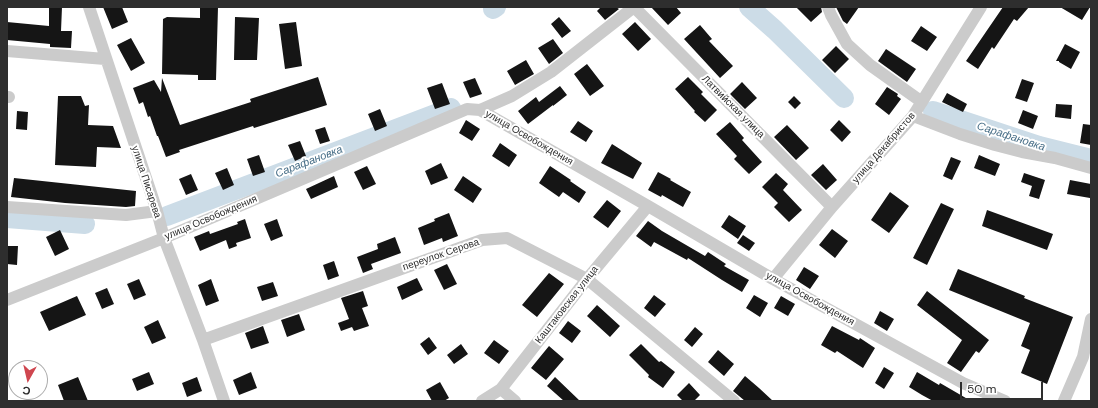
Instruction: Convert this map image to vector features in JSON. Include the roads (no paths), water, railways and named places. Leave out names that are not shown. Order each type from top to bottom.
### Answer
[{"type":"street","name":"улица Писарева","points":[[89,7],[105,59],[157,211],[164,238],[203,340],[224,401]]},
{"type":"street","points":[[480,110],[512,96],[552,72],[634,7]]},
{"type":"street","name":"Латвийская улица","points":[[634,7],[832,207]]},
{"type":"street","points":[[828,7],[847,44],[870,65],[922,102]]},
{"type":"street","name":"улица Декабристов","points":[[773,279],[832,207],[913,116],[982,7]]},
{"type":"street","points":[[7,51],[105,59]]},
{"type":"street","name":"улица Освобождения","points":[[7,300],[164,238],[467,108],[480,110],[773,279],[963,383],[1005,401]]},
{"type":"street","points":[[913,116],[960,134],[995,145],[1055,158],[1091,168]]},
{"type":"street","name":"Каштаковская улица","points":[[482,401],[501,389],[587,278],[648,206]]},
{"type":"street","points":[[7,207],[126,215],[157,211]]},
{"type":"street","name":"переулок Серова","points":[[203,340],[482,240],[507,238],[587,278],[734,401]]},
{"type":"street","points":[[1064,401],[1087,358],[1091,319]]},
{"type":"street","points":[[501,389],[515,401]]},
{"type":"waterway","name":"Сарафановка","points":[[749,7],[775,30],[844,98]]},
{"type":"waterway","name":"Сарафановка","points":[[167,216],[451,108]]},
{"type":"waterway","name":"Сарафановка","points":[[933,111],[1039,146],[1091,159]]},
{"type":"waterway","name":"Сарафановка","points":[[7,218],[85,224]]}]
